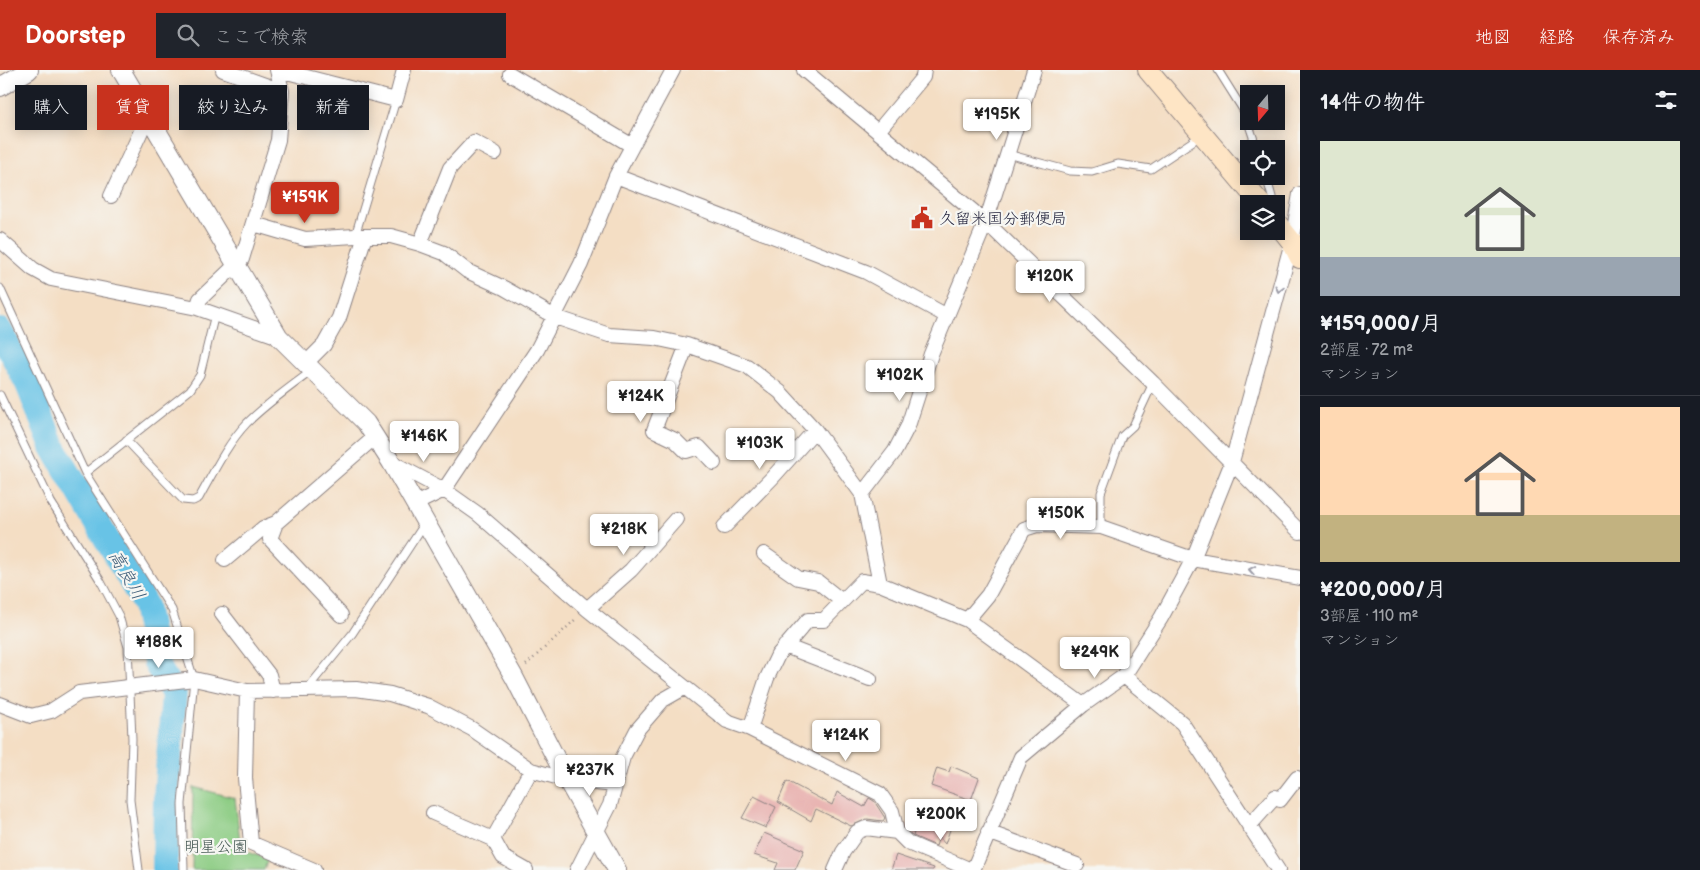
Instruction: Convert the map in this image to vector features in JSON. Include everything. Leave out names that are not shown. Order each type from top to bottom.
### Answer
[{"type":"main road","points":[[1148,70],[1253,195]]},
{"type":"street","points":[[0,87],[29,70]]},
{"type":"street","points":[[121,70],[130,85]]},
{"type":"street","points":[[223,70],[265,85]]},
{"type":"street","points":[[281,85],[278,70],[396,100],[404,70]]},
{"type":"street","points":[[415,504],[444,490],[537,350],[581,264],[616,176],[631,145],[674,70]]},
{"type":"street","points":[[804,70],[879,130],[986,222],[1153,384],[1300,532]]},
{"type":"street","points":[[879,130],[923,77],[924,70]]},
{"type":"street","points":[[862,494],[895,451],[908,426],[919,389],[986,222],[1034,70]]},
{"type":"street","points":[[510,74],[631,145]]},
{"type":"street","points":[[111,196],[142,130]]},
{"type":"street","points":[[156,130],[280,337],[366,423],[391,462],[514,676],[567,780],[617,870]]},
{"type":"street","points":[[197,308],[200,299],[242,260],[278,140],[279,130]]},
{"type":"street","points":[[420,244],[450,168],[474,142],[495,153]]},
{"type":"street","points":[[616,176],[866,272],[947,316]]},
{"type":"street","points":[[391,462],[444,490],[478,514],[587,609],[726,721],[750,729],[880,794],[892,811],[897,832],[908,843],[972,870],[1021,757],[1083,705],[1124,676],[1160,618],[1193,559],[1232,462],[1286,234],[1300,194]]},
{"type":"street","points":[[254,224],[305,239],[390,236],[420,244],[444,253],[467,271],[504,288],[555,317],[609,335],[654,338],[687,345],[747,366],[780,392],[815,430],[862,494],[880,584]]},
{"type":"street","points":[[309,366],[324,345],[339,318],[360,236]]},
{"type":"street","points":[[0,240],[33,269],[51,279],[197,308],[280,337]]},
{"type":"street","points":[[687,345],[654,430],[674,440],[686,451],[699,447],[714,463]]},
{"type":"street","points":[[724,527],[815,430]]},
{"type":"street","points":[[225,560],[263,528],[276,523],[375,437]]},
{"type":"street","points":[[587,609],[631,570],[676,519]]},
{"type":"street","points":[[276,523],[270,539],[341,615]]},
{"type":"street","points":[[967,620],[988,595],[1024,529],[1037,525],[1101,527],[1193,559],[1300,578]]},
{"type":"street","points":[[764,554],[798,578],[818,582],[842,601]]},
{"type":"street","points":[[750,729],[767,678],[778,655],[808,620],[824,620],[862,581],[880,584],[967,620],[1083,705]]},
{"type":"street","points":[[222,614],[269,675],[273,691]]},
{"type":"street","points":[[785,646],[870,679]]},
{"type":"street","points":[[1124,676],[1182,723],[1278,870]]},
{"type":"street","points":[[0,704],[31,716],[50,711],[79,693],[194,680],[247,691],[356,689],[390,694],[428,706],[472,729],[531,770],[567,780],[615,785]]},
{"type":"street","points":[[577,870],[610,805],[623,757],[638,730],[663,700],[684,688]]},
{"type":"street","points":[[247,691],[245,778],[251,843],[314,870]]},
{"type":"street","points":[[493,838],[531,770]]},
{"type":"street","points":[[1249,826],[1275,797],[1280,800],[1296,778],[1300,780]]},
{"type":"street","points":[[433,812],[493,838],[503,856],[526,870]]},
{"type":"street","points":[[835,870],[843,852],[857,832],[866,828],[897,832]]},
{"type":"street","points":[[988,832],[1076,864]]},
{"type":"lane","points":[[1218,70],[1245,113],[1254,140]]},
{"type":"lane","points":[[360,236],[396,100]]},
{"type":"lane","points":[[1008,154],[1070,171],[1092,172],[1118,164],[1151,169],[1202,134]]},
{"type":"lane","points":[[0,288],[85,473],[172,610],[194,680],[182,804],[184,870]]},
{"type":"lane","points":[[85,473],[190,390],[200,374],[215,314]]},
{"type":"lane","points":[[126,440],[183,500],[193,502],[200,498],[224,455],[246,424],[309,366]]},
{"type":"lane","points":[[1101,527],[1101,493],[1122,436],[1133,426],[1153,384]]},
{"type":"lane","points":[[0,395],[51,502],[100,580],[119,616],[128,647],[132,739],[130,800],[139,870]]},
{"type":"lane","points":[[307,690],[352,634],[426,523]]},
{"type":"path","points":[[514,676],[587,609]]},
{"type":"green space","name":"明星公園","points":[[193,787],[235,798],[241,850],[268,859],[264,870],[192,870]]},
{"type":"building","points":[[951,766],[979,778],[971,800],[931,786],[937,768],[949,772]]},
{"type":"building","points":[[787,781],[832,805],[837,792],[864,807],[869,798],[874,801],[885,818],[883,821],[867,819],[851,826],[816,809],[811,821],[778,802]]},
{"type":"building","points":[[754,796],[776,807],[766,828],[742,818]]},
{"type":"building","points":[[916,809],[952,824],[945,844],[939,837],[936,846],[913,836],[914,833],[906,829]]},
{"type":"building","points":[[764,833],[804,850],[795,870],[775,870],[778,863],[754,855]]},
{"type":"building","points":[[896,855],[934,868],[933,870],[891,870]]},
{"type":"waterway","name":"高良川","points":[[0,331],[28,384],[53,447],[145,605],[156,663],[174,694],[166,798],[165,870]]},
{"type":"place","name":"久留米国分郵便局","points":[[922,218]]}]
